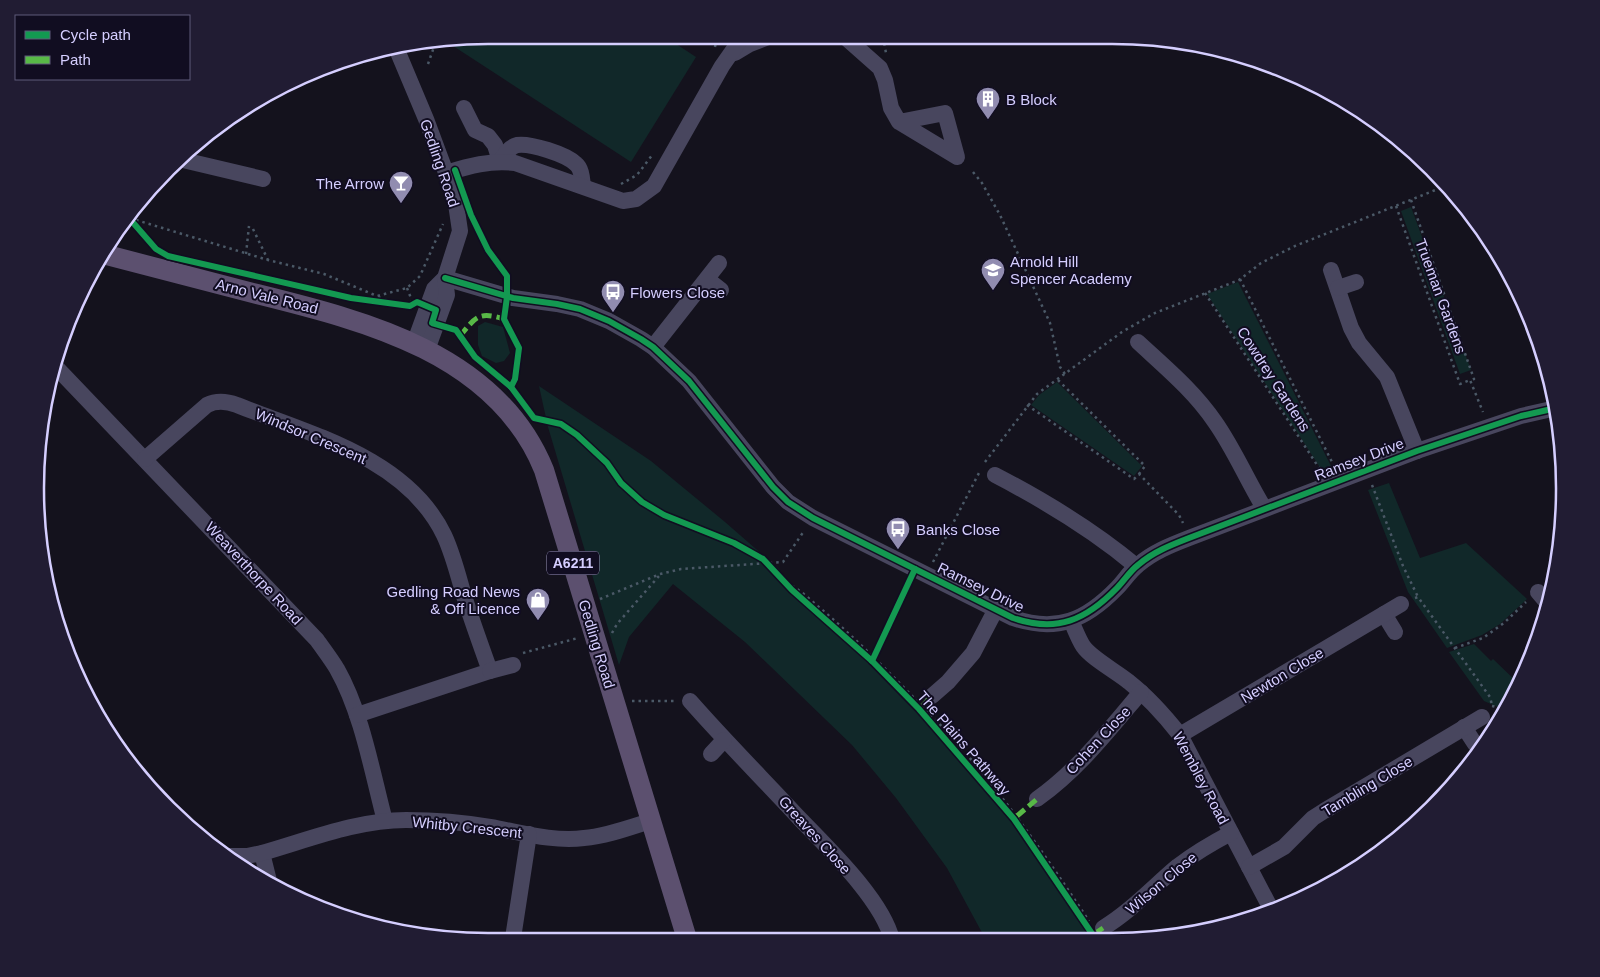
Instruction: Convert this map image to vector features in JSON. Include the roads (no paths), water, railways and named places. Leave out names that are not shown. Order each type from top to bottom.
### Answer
[{"type":"main road","name":"Arno Vale Road","points":[[110,256],[333,313],[420,347]]},
{"type":"main road","name":"Gedling Road","points":[[420,347],[460,370],[480,385],[509,412],[530,439],[544,470],[685,933]]},
{"type":"street","points":[[446,173],[480,163],[500,161],[515,163],[622,201],[636,199],[654,186],[738,44]]},
{"type":"street","points":[[729,57],[750,44]]},
{"type":"street","points":[[853,44],[880,68],[885,80],[891,108],[899,122]]},
{"type":"street","name":"Gedling Road","points":[[399,53],[455,197],[460,232],[445,278],[434,289],[420,347]]},
{"type":"street","points":[[464,108],[475,130],[488,136],[495,145],[500,161]]},
{"type":"street","points":[[500,161],[516,145],[545,148],[576,163],[581,171],[583,186]]},
{"type":"street","points":[[188,161],[263,179]]},
{"type":"street","points":[[653,347],[719,263]]},
{"type":"street","points":[[1331,270],[1359,343],[1388,377],[1417,451]]},
{"type":"street","name":"Ramsey Drive","points":[[445,278],[513,298],[580,309],[609,321],[653,347],[689,381],[773,487],[788,502],[813,518],[996,609],[1022,621],[1039,624],[1071,621],[1089,612],[1103,602],[1136,566],[1160,550],[1264,508],[1417,451],[1488,426],[1549,410]]},
{"type":"street","points":[[707,279],[721,290]]},
{"type":"street","points":[[1338,288],[1356,282]]},
{"type":"street","points":[[1138,342],[1155,351],[1214,420],[1264,508]]},
{"type":"street","name":"Weaverthorpe Road","points":[[60,371],[317,640],[336,668],[350,698],[385,821]]},
{"type":"street","name":"Windsor Crescent","points":[[145,459],[206,405],[222,401],[237,405],[331,442],[392,474],[419,498],[444,534],[490,672]]},
{"type":"street","points":[[995,475],[1012,481],[1081,525],[1136,566]]},
{"type":"street","points":[[1538,592],[1543,597]]},
{"type":"street","name":"Newton Close","points":[[1180,735],[1401,604]]},
{"type":"street","points":[[925,704],[954,688],[996,609]]},
{"type":"street","points":[[1384,614],[1395,632]]},
{"type":"street","name":"Wembley Road","points":[[1071,621],[1083,646],[1141,692],[1180,735],[1269,904]]},
{"type":"street","points":[[356,715],[513,665]]},
{"type":"street","name":"Cohen Close","points":[[1037,799],[1059,793],[1141,692]]},
{"type":"street","name":"Greaves Close","points":[[690,701],[724,740],[835,855],[884,918],[889,933]]},
{"type":"street","name":"Tambling Close","points":[[1249,867],[1284,847],[1324,811],[1464,728],[1487,711]]},
{"type":"street","points":[[1464,728],[1475,744]]},
{"type":"street","points":[[711,754],[724,740]]},
{"type":"street","name":"Whitby Crescent","points":[[238,856],[262,853],[356,826],[385,821],[405,820],[458,823],[560,839],[584,838],[650,821]]},
{"type":"street","name":"Wilson Close","points":[[1094,926],[1122,925],[1179,866],[1195,853],[1231,833]]},
{"type":"street","points":[[515,933],[529,834]]},
{"type":"street","points":[[262,853],[267,875]]},
{"type":"place","name":"B Block","points":[[988,120]]},
{"type":"place","name":"The Arrow","points":[[401,204]]},
{"type":"place","name":"Arnold Hill Spencer Academy","points":[[993,291]]},
{"type":"place","name":"Flowers Close","points":[[613,313]]},
{"type":"place","name":"Banks Close","points":[[898,550]]},
{"type":"place","name":"Gedling Road News & Off Licence","points":[[538,621]]}]
